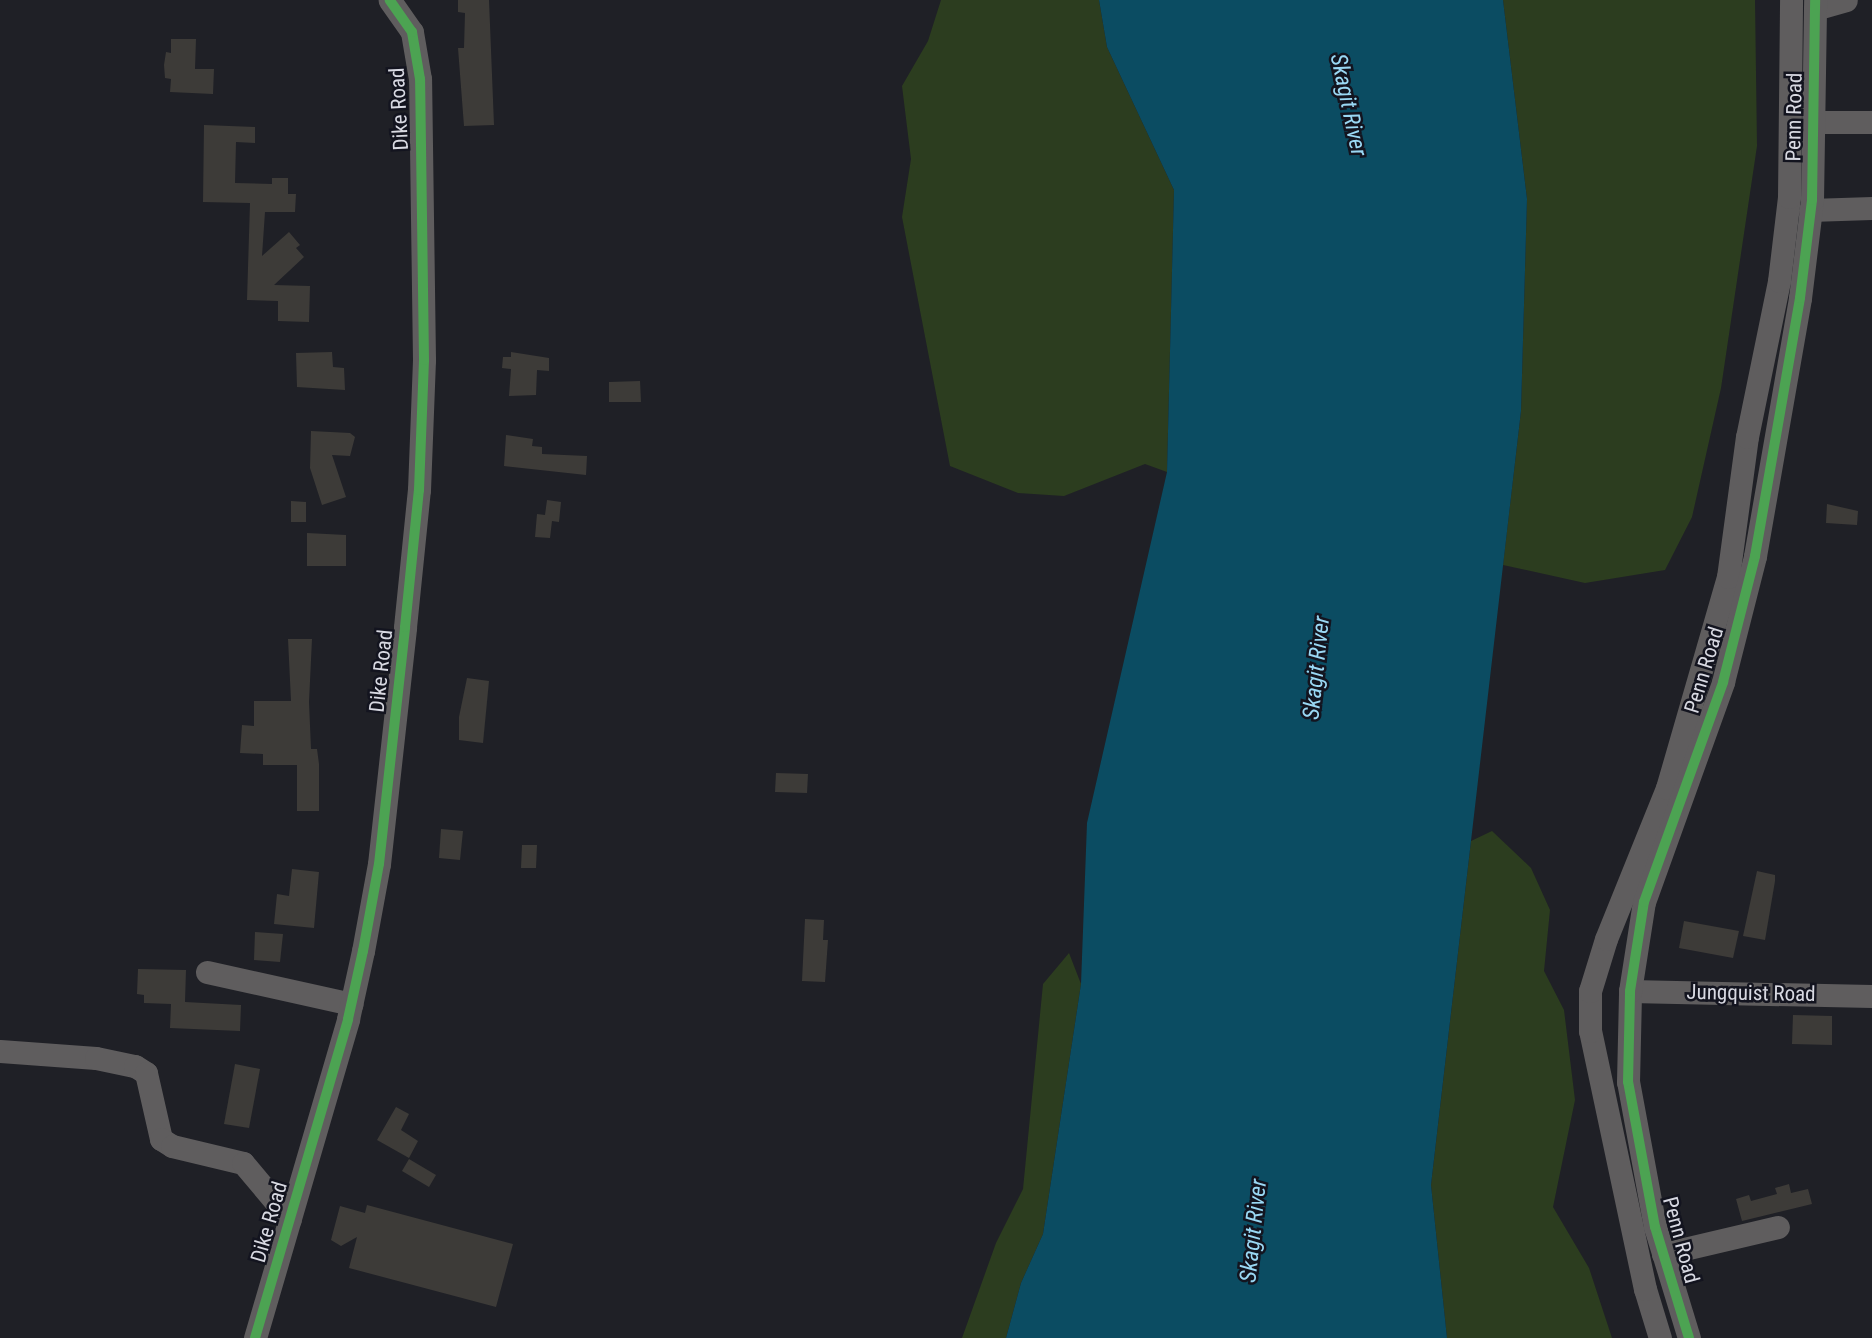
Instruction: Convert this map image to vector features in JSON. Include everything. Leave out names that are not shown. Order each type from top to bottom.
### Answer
[{"type":"street","name":"Dike Road","points":[[255,1338],[351,1004],[379,864],[419,490],[424,360],[419,79],[412,32],[390,0]]},
{"type":"street","points":[[1660,1338],[1644,1289],[1590,1031],[1590,991],[1606,939],[1667,788],[1728,577],[1747,437],[1779,281],[1786,221],[1791,0]]},
{"type":"street","points":[[1815,5],[1846,0]]},
{"type":"street","name":"Penn Road","points":[[1689,1338],[1663,1254],[1628,1082],[1630,991],[1644,902],[1723,682],[1755,556],[1800,298],[1810,210],[1815,5]]},
{"type":"street","points":[[1813,122],[1872,122]]},
{"type":"street","points":[[1810,210],[1872,208]]},
{"type":"street","points":[[207,972],[351,1004]]},
{"type":"street","name":"Jungquist Road","points":[[1630,991],[1872,996]]},
{"type":"street","points":[[0,1051],[96,1058],[135,1066],[146,1073],[161,1139],[172,1146],[243,1163],[290,1219]]},
{"type":"street","points":[[1663,1254],[1778,1227]]},
{"type":"green space","points":[[941,0],[1099,0],[1107,47],[1174,190],[1167,472],[1145,464],[1064,496],[1018,493],[950,466],[902,217],[911,159],[902,86],[928,41]]},
{"type":"green space","points":[[1503,0],[1755,0],[1757,146],[1721,388],[1692,517],[1665,570],[1585,583],[1503,565],[1521,411],[1527,199]]},
{"type":"green space","points":[[1492,831],[1531,868],[1550,910],[1544,971],[1564,1010],[1575,1100],[1553,1207],[1589,1268],[1612,1338],[1447,1338],[1431,1185],[1471,841]]},
{"type":"green space","points":[[1069,953],[1081,984],[1043,1234],[1021,1283],[1006,1338],[962,1338],[996,1243],[1023,1189],[1043,984]]},
{"type":"water","name":"Skagit River","points":[[1099,0],[1503,0],[1527,199],[1521,411],[1431,1185],[1447,1338],[1006,1338],[1021,1283],[1043,1234],[1081,984],[1087,823],[1167,472],[1174,190],[1107,47]]},
{"type":"building","points":[[458,0],[489,0],[494,125],[464,126],[458,48],[464,48],[465,13],[458,12]]},
{"type":"building","points":[[171,39],[196,39],[195,69],[214,69],[213,94],[170,92],[171,79],[165,78],[164,65],[166,52],[171,53]]},
{"type":"building","points":[[204,125],[255,127],[255,143],[236,142],[235,183],[272,184],[272,178],[288,178],[288,194],[296,194],[295,212],[265,212],[262,256],[289,232],[300,245],[296,248],[304,257],[274,285],[310,286],[309,322],[278,321],[278,301],[247,300],[250,203],[203,202]]},
{"type":"building","points":[[332,352],[333,367],[344,368],[345,390],[297,387],[296,353]]},
{"type":"building","points":[[511,352],[549,358],[549,371],[537,370],[536,395],[509,396],[511,369],[502,368],[503,357],[511,357]]},
{"type":"building","points":[[640,381],[641,402],[609,402],[609,382]]},
{"type":"building","points":[[311,431],[350,433],[355,437],[350,456],[332,455],[346,497],[322,505],[310,468]]},
{"type":"building","points":[[506,435],[533,439],[532,446],[542,447],[542,454],[587,456],[586,475],[504,466]]},
{"type":"building","points":[[547,500],[561,502],[559,522],[552,521],[550,538],[535,537],[537,514],[545,515]]},
{"type":"building","points":[[291,501],[306,502],[306,522],[291,522]]},
{"type":"building","points":[[1827,504],[1858,511],[1857,525],[1826,523]]},
{"type":"building","points":[[307,533],[346,535],[346,566],[307,566]]},
{"type":"building","points":[[288,639],[312,639],[309,702],[311,749],[317,749],[319,764],[319,811],[297,811],[297,765],[263,765],[263,754],[240,753],[242,725],[254,726],[254,701],[291,701]]},
{"type":"building","points":[[467,678],[489,681],[483,743],[459,740],[459,717]]},
{"type":"building","points":[[776,773],[808,774],[807,793],[775,792]]},
{"type":"building","points":[[441,829],[463,831],[460,860],[439,858]]},
{"type":"building","points":[[522,845],[537,845],[536,868],[521,868]]},
{"type":"building","points":[[292,869],[319,872],[314,928],[274,924],[277,894],[289,896]]},
{"type":"building","points":[[1757,871],[1775,875],[1765,940],[1743,936]]},
{"type":"building","points":[[805,919],[824,920],[823,940],[828,940],[825,982],[802,981]]},
{"type":"building","points":[[1684,921],[1739,931],[1733,958],[1679,948]]},
{"type":"building","points":[[255,932],[283,934],[280,962],[254,960]]},
{"type":"building","points":[[138,969],[186,970],[185,1002],[241,1005],[240,1031],[170,1028],[171,1004],[144,1003],[144,995],[137,994]]},
{"type":"building","points":[[1793,1015],[1832,1016],[1832,1045],[1792,1044]]},
{"type":"building","points":[[235,1064],[260,1069],[249,1128],[224,1124]]},
{"type":"building","points":[[396,1107],[409,1114],[401,1130],[418,1141],[409,1158],[377,1140]]},
{"type":"building","points":[[409,1159],[436,1175],[429,1187],[402,1171]]},
{"type":"building","points":[[1789,1184],[1791,1193],[1808,1189],[1812,1204],[1742,1221],[1736,1199],[1749,1195],[1751,1201],[1777,1194],[1775,1188]]},
{"type":"building","points":[[367,1205],[513,1244],[496,1307],[349,1268],[357,1237],[341,1246],[331,1240],[340,1206],[365,1213]]},
{"type":"cycle path","points":[[255,1338],[348,1019],[363,951],[379,864],[419,490],[424,360],[420,79],[412,32],[390,0]]},
{"type":"cycle path","points":[[1689,1338],[1655,1227],[1628,1082],[1630,991],[1644,902],[1723,682],[1755,556],[1800,298],[1812,200],[1815,0]]}]
